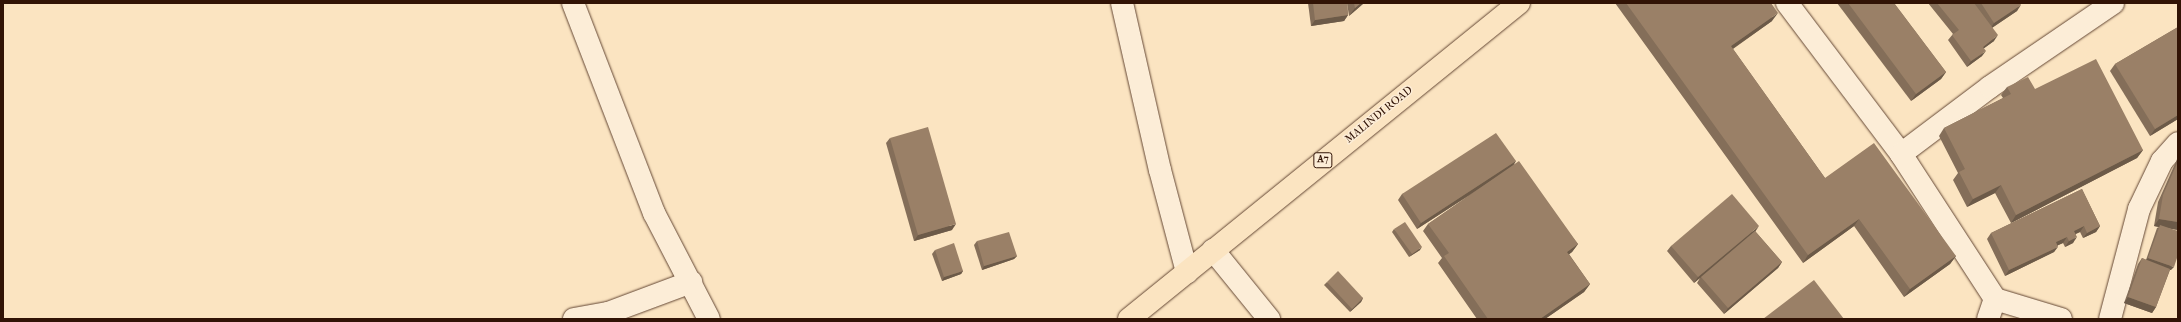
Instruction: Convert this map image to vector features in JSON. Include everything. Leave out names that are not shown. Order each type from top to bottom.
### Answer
[{"type":"highway","name":"MALINDI ROAD","points":[[1129,319],[1519,3]]},
{"type":"street","points":[[573,3],[654,213],[709,319]]},
{"type":"street","points":[[1122,3],[1142,96],[1187,272]]},
{"type":"street","points":[[1788,3],[1901,154],[1995,299],[2061,319]]},
{"type":"street","points":[[1901,154],[1990,87],[2113,3]]},
{"type":"street","points":[[2110,319],[2139,209],[2162,161],[2178,143]]},
{"type":"street","points":[[1213,250],[1269,319]]},
{"type":"street","points":[[574,319],[608,313],[691,282]]},
{"type":"street","points":[[1988,319],[1995,299]]},
{"type":"building","points":[[1313,3],[1347,3],[1348,15],[1315,20]]},
{"type":"building","points":[[1354,3],[1361,3],[1355,8]]},
{"type":"building","points":[[1626,3],[1771,3],[1778,13],[1731,46],[1825,178],[1874,143],[1956,256],[1910,289],[1859,219],[1808,255]]},
{"type":"building","points":[[1848,3],[1894,3],[1946,72],[1916,94]]},
{"type":"building","points":[[1937,3],[1974,3],[1998,35],[1983,47],[1986,51],[1971,61],[1952,35],[1959,30]]},
{"type":"building","points":[[1981,3],[2020,3],[2021,5],[1994,23]]},
{"type":"building","points":[[2178,27],[2178,115],[2155,129],[2115,64]]},
{"type":"building","points":[[2096,59],[2143,150],[2016,215],[2001,185],[1973,199],[1959,172],[1965,169],[1944,128],[2011,94],[2007,87],[2028,77],[2035,89]]},
{"type":"building","points":[[928,127],[956,224],[918,235],[890,138]]},
{"type":"building","points":[[1496,133],[1516,161],[1421,223],[1402,194]]},
{"type":"building","points":[[1519,161],[1578,244],[1567,252],[1590,284],[1540,319],[1488,319],[1444,256],[1449,253],[1428,224]]},
{"type":"building","points":[[2178,161],[2178,222],[2159,219],[2163,195]]},
{"type":"building","points":[[2082,189],[2100,226],[2087,233],[2084,226],[2074,231],[2077,237],[2069,241],[2067,237],[2056,242],[2058,247],[2009,270],[1991,233]]},
{"type":"building","points":[[1732,194],[1759,226],[1698,277],[1671,246]]},
{"type":"building","points":[[1405,222],[1422,247],[1412,254],[1394,229]]},
{"type":"building","points":[[2160,225],[2178,231],[2178,255],[2174,267],[2148,258]]},
{"type":"building","points":[[1755,231],[1782,262],[1728,308],[1701,277]]},
{"type":"building","points":[[1009,232],[1017,256],[984,266],[977,241]]},
{"type":"building","points":[[954,243],[963,271],[944,277],[935,250]]},
{"type":"building","points":[[2142,258],[2170,269],[2156,307],[2128,297]]},
{"type":"building","points":[[1338,271],[1363,298],[1352,309],[1327,282]]},
{"type":"building","points":[[1814,280],[1844,319],[1763,319]]}]
